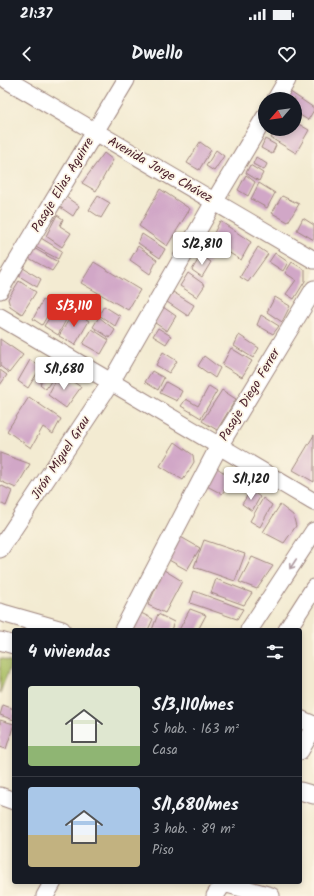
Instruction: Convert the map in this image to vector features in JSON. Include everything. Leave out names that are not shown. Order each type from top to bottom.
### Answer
[{"type":"street","name":"Avenida Jorge Chávez","points":[[7,80],[314,260]]},
{"type":"street","name":"Pasaje Elias Aguirre","points":[[0,290],[126,80]]},
{"type":"street","points":[[280,92],[287,80]]},
{"type":"street","name":"Jirón Miguel Grau","points":[[0,550],[111,382],[214,202],[258,129]]},
{"type":"street","name":"Pasaje Diego Ferrer","points":[[124,628],[219,446],[314,289]]},
{"type":"street","points":[[0,317],[314,502]]},
{"type":"street","points":[[250,628],[314,531]]},
{"type":"street","points":[[288,628],[314,588]]},
{"type":"street","points":[[0,612],[55,628]]},
{"type":"street","points":[[0,641],[12,644]]},
{"type":"street","points":[[302,720],[314,726],[302,747]]},
{"type":"street","points":[[302,791],[314,795]]},
{"type":"street","points":[[0,796],[12,801]]},
{"type":"street","points":[[46,896],[51,884]]},
{"type":"street","points":[[221,886],[271,896]]},
{"type":"green space","points":[[0,658],[12,662],[0,693]]},
{"type":"building","points":[[302,100],[314,108],[308,120],[302,116]]},
{"type":"building","points":[[302,126],[309,130],[296,153],[271,138],[272,136],[302,136]]},
{"type":"building","points":[[265,139],[276,145],[272,154],[261,148]]},
{"type":"building","points":[[200,142],[211,150],[199,170],[187,163]]},
{"type":"building","points":[[216,150],[224,156],[214,171],[206,166]]},
{"type":"building","points":[[104,153],[113,160],[96,191],[82,183]]},
{"type":"building","points":[[256,157],[267,164],[264,170],[253,164]]},
{"type":"building","points":[[250,165],[263,173],[259,181],[246,173]]},
{"type":"building","points":[[246,175],[255,182],[248,196],[238,190]]},
{"type":"building","points":[[259,183],[275,193],[267,208],[251,199]]},
{"type":"building","points":[[160,189],[190,209],[167,246],[139,226]]},
{"type":"building","points":[[98,196],[110,203],[101,218],[89,210]]},
{"type":"building","points":[[282,196],[299,204],[288,222],[272,213]]},
{"type":"building","points":[[66,197],[79,206],[73,216],[60,207]]},
{"type":"building","points":[[57,215],[63,219],[60,226],[71,233],[62,247],[46,236]]},
{"type":"building","points":[[303,218],[314,225],[314,240],[297,230]]},
{"type":"building","points":[[220,221],[251,242],[241,260],[210,241]]},
{"type":"building","points":[[142,234],[165,249],[160,258],[138,243]]},
{"type":"building","points":[[36,235],[62,251],[58,259],[32,245]]},
{"type":"building","points":[[138,246],[157,260],[150,274],[130,260]]},
{"type":"building","points":[[32,247],[58,262],[52,271],[27,257]]},
{"type":"building","points":[[258,247],[268,254],[248,282],[240,277]]},
{"type":"building","points":[[275,253],[288,262],[283,271],[269,262]]},
{"type":"building","points":[[201,255],[211,262],[202,277],[192,270]]},
{"type":"building","points":[[94,262],[140,290],[128,310],[81,283]]},
{"type":"building","points":[[292,262],[305,270],[305,281],[294,299],[286,294],[296,280],[285,273]]},
{"type":"building","points":[[23,268],[41,279],[37,287],[19,276]]},
{"type":"building","points":[[188,273],[205,285],[197,297],[180,286]]},
{"type":"building","points":[[19,281],[36,292],[22,314],[10,306],[8,299]]},
{"type":"building","points":[[173,292],[194,305],[188,316],[167,302]]},
{"type":"building","points":[[275,297],[290,306],[282,322],[267,312]]},
{"type":"building","points":[[43,300],[53,306],[42,325],[33,319]]},
{"type":"building","points":[[104,306],[120,316],[115,326],[99,315]]},
{"type":"building","points":[[163,307],[176,316],[167,331],[155,323]]},
{"type":"building","points":[[55,309],[67,318],[58,335],[44,326]]},
{"type":"building","points":[[74,311],[89,321],[75,345],[59,336]]},
{"type":"building","points":[[261,315],[279,326],[273,334],[257,325]]},
{"type":"building","points":[[99,317],[115,330],[110,338],[93,327]]},
{"type":"building","points":[[158,328],[171,336],[166,344],[153,336]]},
{"type":"building","points":[[92,329],[109,340],[101,354],[83,344]]},
{"type":"building","points":[[239,335],[259,348],[253,358],[234,346]]},
{"type":"building","points":[[0,339],[23,355],[9,373],[0,366]]},
{"type":"building","points":[[231,348],[252,361],[242,377],[222,365]]},
{"type":"building","points":[[163,352],[177,361],[169,373],[156,365]]},
{"type":"building","points":[[204,356],[220,368],[215,378],[198,366]]},
{"type":"building","points":[[30,360],[41,367],[28,388],[18,381]]},
{"type":"building","points":[[50,368],[56,373],[46,389],[40,384]]},
{"type":"building","points":[[0,370],[7,375],[0,385]]},
{"type":"building","points":[[152,371],[164,378],[158,390],[145,382]]},
{"type":"building","points":[[60,373],[81,387],[66,408],[48,395]]},
{"type":"building","points":[[166,382],[182,391],[177,401],[160,393]]},
{"type":"building","points":[[209,386],[217,391],[201,418],[181,406],[186,399],[198,406]]},
{"type":"building","points":[[222,390],[236,399],[217,430],[202,421]]},
{"type":"building","points":[[29,397],[61,419],[53,434],[43,427],[31,448],[7,431]]},
{"type":"building","points":[[314,435],[314,482],[293,470]]},
{"type":"building","points":[[175,442],[193,455],[194,462],[183,480],[160,466]]},
{"type":"building","points":[[0,453],[30,464],[16,488],[0,481]]},
{"type":"building","points":[[214,466],[232,478],[222,494],[205,485]]},
{"type":"building","points":[[0,485],[12,491],[6,506],[0,503]]},
{"type":"building","points":[[251,490],[260,497],[252,511],[242,504]]},
{"type":"building","points":[[263,498],[272,505],[260,527],[250,521]]},
{"type":"building","points":[[280,505],[293,515],[296,526],[284,543],[263,532]]},
{"type":"building","points":[[179,536],[200,548],[187,570],[167,559]]},
{"type":"building","points":[[204,540],[245,554],[235,581],[194,567]]},
{"type":"building","points":[[252,557],[273,566],[257,589],[239,582]]},
{"type":"building","points":[[164,570],[182,581],[165,613],[148,605]]},
{"type":"building","points":[[216,579],[252,593],[244,605],[211,593]]},
{"type":"building","points":[[194,591],[243,609],[237,619],[190,603]]},
{"type":"building","points":[[190,609],[206,615],[199,628],[180,628]]},
{"type":"building","points":[[135,610],[153,619],[149,628],[129,628]]},
{"type":"building","points":[[158,614],[174,622],[172,628],[153,628]]},
{"type":"building","points":[[3,705],[12,708],[12,719],[0,715]]},
{"type":"building","points":[[0,720],[12,723],[12,730],[6,749],[0,747]]}]
